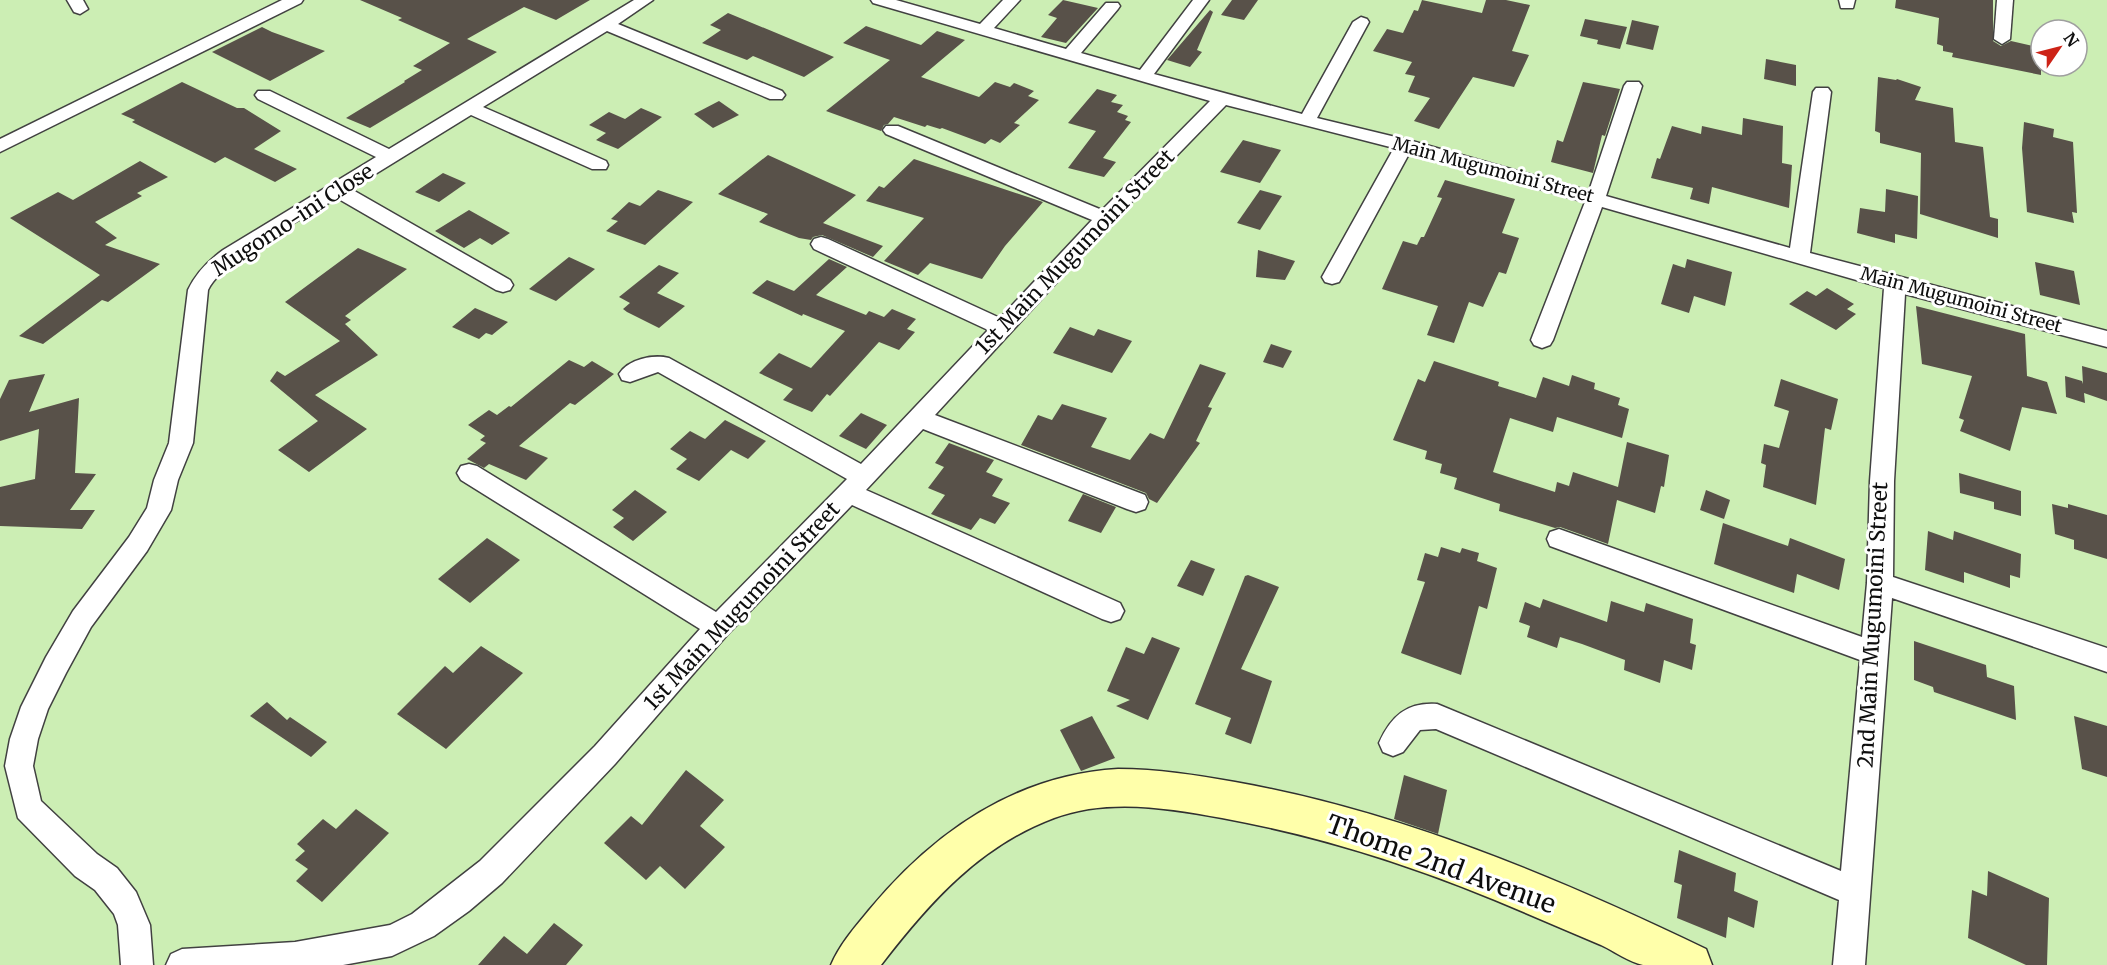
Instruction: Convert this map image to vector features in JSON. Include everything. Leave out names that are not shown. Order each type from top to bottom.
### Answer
[{"type":"street","points":[[0,146],[295,0]]},
{"type":"street","name":"Mugomo-ini Close","points":[[137,965],[134,926],[125,903],[106,879],[86,865],[28,808],[19,766],[24,739],[46,686],[82,619],[138,544],[159,510],[166,480],[181,443],[198,290],[201,281],[244,246],[645,0]]},
{"type":"street","name":"Main Mugumoini Street","points":[[879,0],[1222,99],[1405,145],[1895,284],[2107,339]]},
{"type":"street","points":[[982,31],[1012,0]]},
{"type":"street","points":[[1144,76],[1201,0]]},
{"type":"street","points":[[2002,39],[2005,0]]},
{"type":"street","points":[[1069,56],[1113,6]]},
{"type":"street","points":[[1307,120],[1361,22]]},
{"type":"street","points":[[605,24],[776,95]]},
{"type":"street","points":[[1542,340],[1596,198],[1633,86]]},
{"type":"street","points":[[1799,256],[1822,92]]},
{"type":"street","points":[[264,95],[390,157]]},
{"type":"street","name":"1st Main Mugumoini Street","points":[[182,965],[295,958],[392,940],[423,925],[491,872],[605,755],[718,627],[856,485],[1105,218],[1222,99]]},
{"type":"street","points":[[470,108],[599,165]]},
{"type":"street","points":[[892,130],[1105,218]]},
{"type":"street","points":[[1332,277],[1405,145]]},
{"type":"street","points":[[338,190],[503,285]]},
{"type":"street","points":[[822,244],[1003,328]]},
{"type":"street","name":"2nd Main Mugumoini Street","points":[[1849,965],[1880,583],[1881,481],[1895,284]]},
{"type":"street","points":[[630,374],[645,366],[661,364],[856,485],[1111,611]]},
{"type":"street","points":[[919,418],[1136,502]]},
{"type":"street","points":[[469,473],[718,627]]},
{"type":"street","points":[[1558,538],[1874,653]]},
{"type":"street","points":[[1880,583],[2107,660]]},
{"type":"street","points":[[1393,743],[1404,725],[1413,717],[1420,715],[1437,717],[1854,891]]},
{"type":"street","name":"Thome 2nd Avenue","points":[[853,965],[926,877],[951,855],[1015,816],[1057,797],[1097,788],[1136,788],[1186,793],[1240,802],[1359,829],[1618,929],[1690,965]]},
{"type":"green space","points":[[0,0],[2107,0],[2107,965],[0,965]]},
{"type":"building","points":[[360,0],[590,0],[556,20],[524,7],[467,39],[497,52],[370,128],[346,118],[422,70],[413,66],[450,43],[398,20],[402,18]]},
{"type":"building","points":[[1063,0],[1098,8],[1066,43],[1041,37],[1057,18],[1048,15]]},
{"type":"building","points":[[1232,0],[1258,0],[1244,20],[1221,15]]},
{"type":"building","points":[[1422,0],[1482,13],[1486,0],[1506,0],[1530,5],[1512,51],[1529,55],[1514,87],[1473,77],[1439,129],[1414,121],[1430,98],[1408,92],[1415,76],[1405,74],[1412,62],[1373,51],[1387,29],[1403,33],[1414,10],[1418,11]]},
{"type":"building","points":[[1896,0],[1993,0],[1993,41],[2001,46],[2011,41],[2029,45],[2029,73],[1952,57],[1953,53],[1943,51],[1943,46],[1937,44],[1939,18],[1895,8]]},
{"type":"building","points":[[1210,10],[1213,12],[1197,50],[1202,52],[1190,67],[1167,60]]},
{"type":"building","points":[[728,13],[834,57],[804,77],[753,56],[747,60],[702,43],[721,30],[710,25]]},
{"type":"building","points":[[1585,19],[1627,27],[1620,49],[1597,44],[1598,40],[1580,36]]},
{"type":"building","points":[[1632,20],[1659,26],[1653,50],[1626,44]]},
{"type":"building","points":[[866,26],[921,45],[937,31],[965,40],[921,77],[979,97],[995,82],[1010,87],[1014,83],[1034,91],[1028,96],[1039,100],[1014,123],[1020,125],[1000,143],[991,139],[985,144],[942,128],[927,125],[925,127],[894,117],[884,125],[881,131],[826,111],[890,60],[843,43]]},
{"type":"building","points":[[262,27],[325,51],[270,81],[212,52]]},
{"type":"building","points":[[1766,59],[1796,65],[1796,86],[1764,79]]},
{"type":"building","points":[[1878,77],[1897,79],[1921,87],[1915,100],[1953,108],[1955,142],[1983,147],[1990,217],[1998,219],[1998,238],[1920,214],[1921,153],[1880,143],[1880,133],[1875,131]]},
{"type":"building","points":[[182,82],[237,108],[244,108],[281,131],[254,149],[297,169],[275,182],[225,157],[215,163],[132,122],[135,120],[121,114]]},
{"type":"building","points":[[1583,82],[1620,89],[1605,136],[1602,135],[1593,173],[1551,162],[1557,140],[1563,142]]},
{"type":"building","points":[[1097,89],[1117,95],[1111,102],[1123,105],[1117,112],[1128,116],[1125,120],[1131,122],[1103,158],[1116,162],[1104,177],[1068,168],[1096,131],[1068,123]]},
{"type":"building","points":[[719,101],[739,115],[713,128],[694,114]]},
{"type":"building","points":[[641,108],[662,117],[618,149],[596,140],[606,133],[589,125],[609,112],[625,119]]},
{"type":"building","points":[[1743,118],[1783,126],[1782,163],[1792,165],[1789,208],[1712,187],[1709,204],[1690,199],[1693,188],[1651,178],[1657,158],[1660,159],[1672,126],[1701,134],[1702,126],[1742,135]]},
{"type":"building","points":[[2024,122],[2054,129],[2053,137],[2073,142],[2077,213],[2072,212],[2074,223],[2027,212],[2022,148]]},
{"type":"building","points":[[1243,140],[1281,150],[1260,183],[1220,172]]},
{"type":"building","points":[[768,155],[856,195],[823,223],[883,246],[873,257],[822,235],[813,237],[811,240],[799,238],[759,222],[768,214],[718,194]]},
{"type":"building","points":[[914,159],[1043,202],[1005,246],[982,279],[930,263],[918,275],[884,261],[924,218],[866,201],[879,186],[884,188]]},
{"type":"building","points":[[140,161],[168,177],[137,193],[142,196],[95,222],[117,238],[105,245],[160,264],[108,302],[102,300],[43,344],[19,336],[100,275],[10,218],[58,192],[73,200]]},
{"type":"building","points":[[443,173],[466,183],[439,202],[415,192]]},
{"type":"building","points":[[1445,180],[1515,199],[1502,233],[1519,238],[1506,274],[1499,272],[1483,307],[1469,302],[1454,343],[1427,335],[1438,306],[1382,289],[1403,241],[1417,245],[1421,237],[1424,237],[1442,198],[1437,197]]},
{"type":"building","points":[[1886,189],[1918,196],[1917,239],[1895,234],[1895,243],[1857,233],[1860,208],[1885,212]]},
{"type":"building","points":[[658,190],[693,202],[645,245],[606,231],[618,221],[611,219],[629,202],[640,206]]},
{"type":"building","points":[[1260,190],[1282,196],[1260,230],[1237,223]]},
{"type":"building","points":[[469,210],[510,233],[492,245],[480,238],[464,248],[435,231]]},
{"type":"building","points":[[358,248],[407,269],[345,316],[351,320],[345,324],[378,355],[315,395],[367,429],[309,472],[278,450],[318,421],[270,381],[277,371],[285,376],[340,341],[285,302]]},
{"type":"building","points":[[1258,250],[1295,261],[1285,280],[1256,277]]},
{"type":"building","points":[[569,257],[595,269],[556,301],[529,289]]},
{"type":"building","points":[[829,259],[847,267],[816,295],[866,315],[869,311],[884,317],[892,309],[916,319],[907,329],[915,332],[899,350],[879,342],[830,396],[827,394],[812,412],[783,400],[793,389],[759,373],[779,353],[811,368],[845,331],[803,314],[802,316],[752,293],[767,280],[794,291]]},
{"type":"building","points":[[1687,259],[1732,272],[1725,306],[1694,296],[1689,313],[1661,304],[1673,264],[1685,268]]},
{"type":"building","points":[[2035,262],[2074,271],[2080,305],[2040,295]]},
{"type":"building","points":[[659,265],[679,273],[657,293],[685,306],[659,328],[623,309],[630,303],[619,297]]},
{"type":"building","points":[[1827,288],[1854,304],[1847,309],[1856,314],[1836,330],[1789,304],[1807,291],[1816,296]]},
{"type":"building","points":[[1916,306],[2025,334],[2027,376],[2047,382],[2057,414],[2022,407],[2010,451],[1960,431],[1964,420],[1959,418],[1972,376],[1922,364]]},
{"type":"building","points":[[475,308],[508,322],[492,335],[486,333],[479,339],[452,327]]},
{"type":"building","points":[[1070,327],[1094,336],[1098,329],[1132,341],[1112,373],[1053,353]]},
{"type":"building","points":[[1271,344],[1292,351],[1283,368],[1263,362]]},
{"type":"building","points":[[569,360],[584,367],[592,361],[614,374],[575,405],[570,403],[519,446],[548,458],[526,480],[489,464],[484,468],[467,459],[486,443],[480,440],[485,436],[468,425],[489,410],[497,415],[509,406],[511,407]]},
{"type":"building","points":[[1434,361],[1499,382],[1498,386],[1536,398],[1543,377],[1569,386],[1572,375],[1595,383],[1594,389],[1620,398],[1618,405],[1629,409],[1622,438],[1557,417],[1553,432],[1510,418],[1493,472],[1555,492],[1557,482],[1569,486],[1573,472],[1618,487],[1627,442],[1669,455],[1664,487],[1661,486],[1655,513],[1617,500],[1608,544],[1560,527],[1555,528],[1499,511],[1500,504],[1454,489],[1457,478],[1440,473],[1442,464],[1425,459],[1427,451],[1393,440],[1418,379],[1425,382]]},
{"type":"building","points":[[1200,364],[1226,373],[1208,407],[1212,408],[1196,441],[1200,443],[1157,503],[1149,499],[1146,493],[1021,445],[1038,415],[1052,420],[1062,404],[1107,418],[1091,447],[1130,460],[1150,433],[1164,439]]},
{"type":"building","points":[[2082,366],[2107,373],[2107,401],[2084,393],[2085,403],[2066,397],[2065,376],[2082,381],[2083,384]]},
{"type":"building","points":[[45,374],[29,412],[79,398],[75,473],[96,474],[70,510],[95,510],[82,529],[0,526],[0,487],[35,479],[39,429],[0,441],[0,399],[9,380]]},
{"type":"building","points":[[1781,379],[1838,399],[1831,430],[1825,428],[1816,505],[1763,487],[1766,465],[1761,463],[1764,444],[1779,448],[1789,411],[1774,406]]},
{"type":"building","points":[[861,413],[887,425],[866,449],[839,436]]},
{"type":"building","points":[[725,420],[766,441],[748,459],[731,450],[699,481],[676,469],[687,459],[670,449],[690,431],[705,439]]},
{"type":"building","points":[[949,443],[994,460],[986,472],[1003,479],[992,496],[1010,503],[995,524],[980,518],[971,530],[931,514],[945,495],[928,488],[944,467],[935,463]]},
{"type":"building","points":[[1959,473],[2021,491],[2021,516],[1994,509],[1994,502],[1960,493]]},
{"type":"building","points":[[635,490],[667,512],[633,541],[613,527],[624,518],[612,510]]},
{"type":"building","points":[[1706,490],[1730,500],[1724,519],[1700,510]]},
{"type":"building","points":[[1083,494],[1116,507],[1101,533],[1068,521]]},
{"type":"building","points":[[2052,504],[2068,508],[2068,504],[2107,515],[2107,559],[2074,549],[2074,540],[2055,534]]},
{"type":"building","points":[[1723,523],[1788,546],[1790,538],[1845,559],[1839,590],[1797,574],[1794,593],[1714,564]]},
{"type":"building","points":[[1928,531],[1953,540],[1954,531],[2021,554],[2020,578],[2010,575],[2010,588],[1964,572],[1964,583],[1925,570]]},
{"type":"building","points":[[487,538],[520,560],[470,603],[438,579]]},
{"type":"building","points":[[1441,547],[1460,553],[1462,548],[1479,553],[1477,561],[1497,568],[1487,609],[1479,606],[1461,675],[1401,653],[1425,582],[1417,580],[1425,553],[1438,557]]},
{"type":"building","points":[[1191,560],[1215,569],[1203,596],[1177,586]]},
{"type":"building","points":[[1248,575],[1279,587],[1241,669],[1272,681],[1251,744],[1225,734],[1231,718],[1195,704],[1245,576]]},
{"type":"building","points":[[1543,599],[1607,622],[1611,601],[1644,612],[1646,603],[1693,619],[1690,643],[1696,645],[1692,670],[1664,660],[1660,683],[1624,670],[1625,660],[1582,644],[1560,637],[1557,648],[1527,637],[1530,626],[1519,622],[1525,602],[1540,608]]},
{"type":"building","points":[[1152,637],[1180,648],[1148,720],[1116,706],[1130,700],[1107,691],[1126,647],[1144,654]]},
{"type":"building","points":[[1914,641],[1986,665],[1987,677],[2014,686],[2016,720],[1934,692],[1933,687],[1914,680]]},
{"type":"building","points":[[481,646],[523,673],[446,749],[397,714],[445,666],[453,673]]},
{"type":"building","points":[[267,702],[287,720],[290,717],[327,742],[311,757],[250,716]]},
{"type":"building","points":[[1092,716],[1115,758],[1081,771],[1060,730]]},
{"type":"building","points":[[2074,716],[2107,726],[2107,777],[2082,769]]},
{"type":"building","points":[[686,770],[724,800],[700,826],[725,847],[685,889],[660,866],[646,880],[604,843],[631,816],[642,825]]},
{"type":"building","points":[[1404,775],[1447,790],[1438,834],[1394,819]]},
{"type":"building","points":[[356,809],[389,833],[322,902],[296,881],[308,869],[295,860],[305,851],[297,844],[323,819],[336,829]]},
{"type":"building","points":[[1679,850],[1736,873],[1734,891],[1758,901],[1754,928],[1728,917],[1726,938],[1677,918],[1682,885],[1674,882]]},
{"type":"building","points":[[1988,871],[2049,898],[2047,965],[2026,965],[1968,938],[1972,890],[1987,896]]},
{"type":"building","points":[[554,923],[583,945],[566,965],[478,965],[504,936],[527,954]]}]
